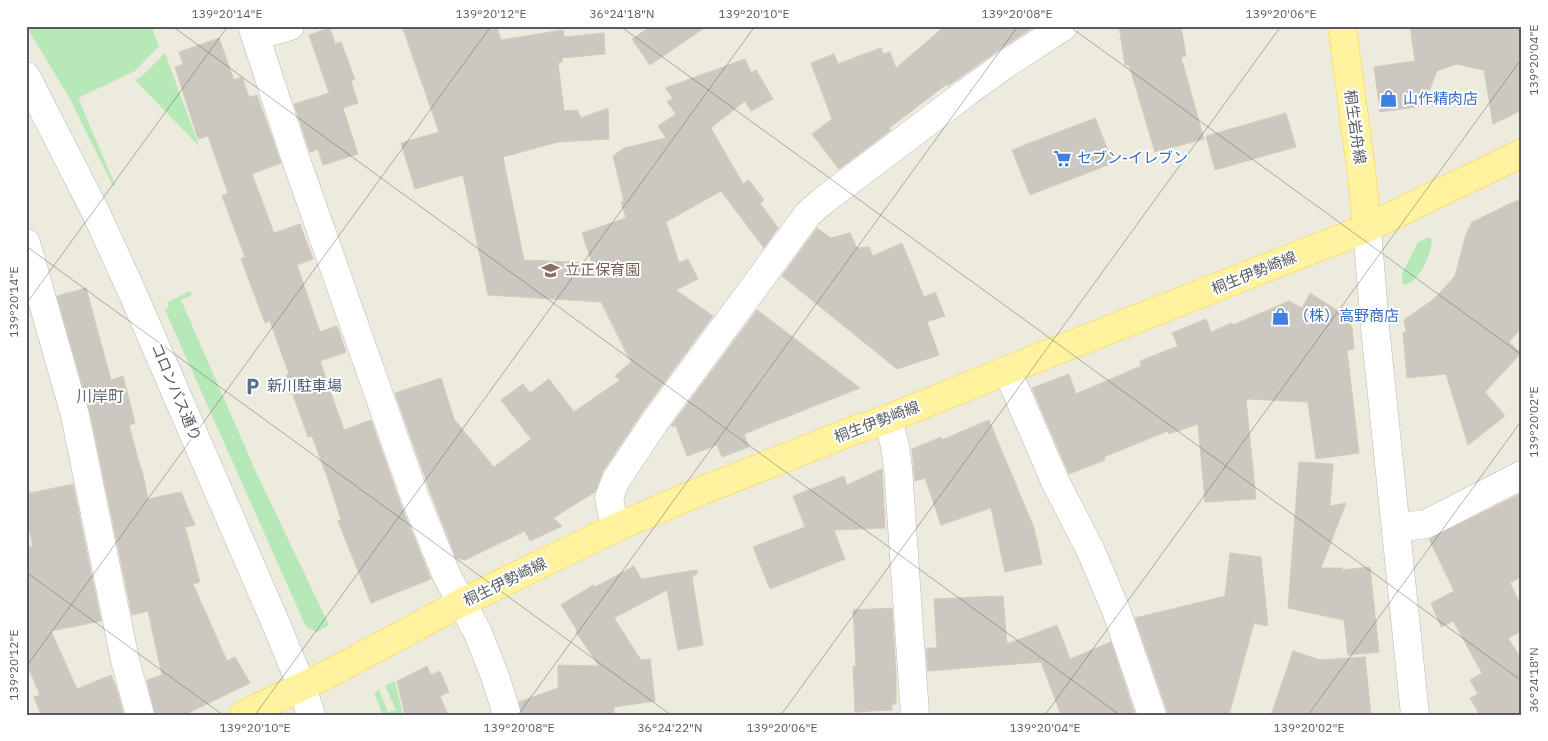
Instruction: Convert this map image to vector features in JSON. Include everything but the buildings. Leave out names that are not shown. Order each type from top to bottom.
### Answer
[{"type":"main road","name":"桐生岩舟線","points":[[1342,26],[1367,228]]},
{"type":"main road","name":"桐生伊勢崎線","points":[[243,715],[302,687],[461,603],[615,528],[710,488],[1367,228],[1522,153]]},
{"type":"street","points":[[290,26],[254,31],[294,154],[416,500],[446,574],[478,633],[496,678],[507,715]]},
{"type":"street","points":[[615,528],[609,498],[616,480],[656,420],[808,214],[967,92],[1064,26]]},
{"type":"street","name":"コロンバス通り","points":[[26,76],[96,214],[133,294],[302,687],[311,715]]},
{"type":"street","points":[[1367,228],[1375,327],[1415,715]]},
{"type":"street","points":[[26,243],[75,415],[125,660],[140,715]]},
{"type":"street","points":[[1006,370],[1055,481],[1090,549],[1116,610],[1152,715]]},
{"type":"street","points":[[888,419],[896,446],[915,715]]},
{"type":"street","points":[[1396,528],[1426,524],[1522,476]]},
{"type":"green space","points":[[26,26],[151,26],[159,46],[135,71],[78,98],[115,185],[113,186],[69,97]]},
{"type":"green space","points":[[165,53],[199,146],[135,80],[141,77]]},
{"type":"green space","points":[[1429,237],[1432,239],[1431,245],[1424,267],[1415,279],[1403,285],[1402,274],[1418,242]]},
{"type":"green space","points":[[190,291],[192,295],[181,300],[256,472],[329,625],[317,632],[306,627],[165,310],[169,307],[167,302]]},
{"type":"green space","points":[[395,681],[403,715],[383,715],[374,693],[379,690],[388,712],[396,710],[385,686]]},
{"type":"place","name":"山作精肉店","points":[[1389,99]]},
{"type":"place","name":"セブン-イレブン","points":[[1063,158]]},
{"type":"place","name":"立正保育園","points":[[551,270]]},
{"type":"place","name":"（株）高野商店","points":[[1280,316]]},
{"type":"place","name":"新川駐車場","points":[[253,386]]},
{"type":"district","name":"川岸町","points":[[100,396]]}]
